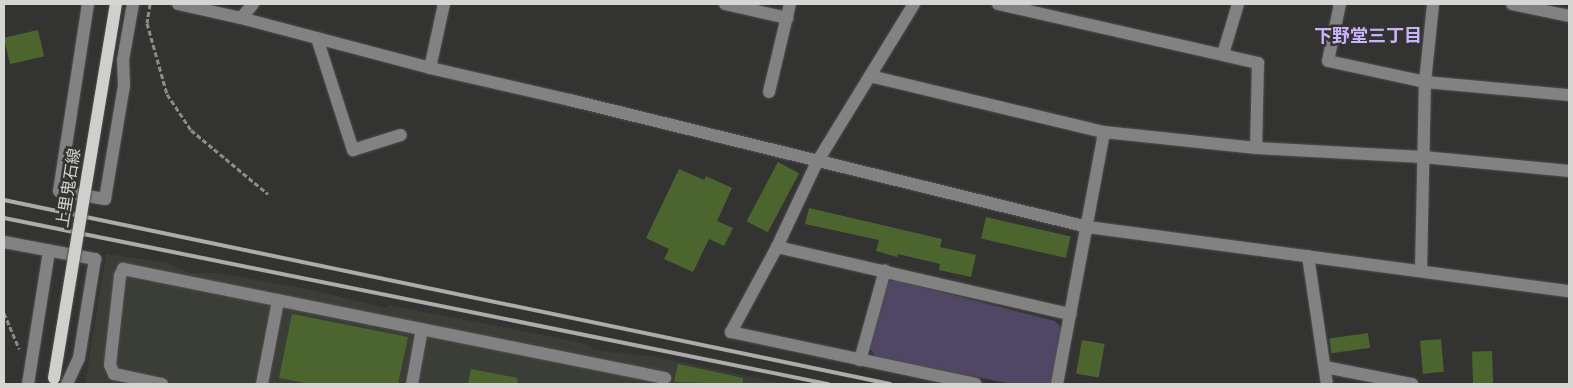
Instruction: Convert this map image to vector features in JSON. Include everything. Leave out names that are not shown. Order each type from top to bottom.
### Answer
[{"type":"main road","name":"上里鬼石線","points":[[54,378],[116,4]]},
{"type":"street","points":[[88,4],[60,191],[105,199],[124,86],[122,60],[133,4]]},
{"type":"street","points":[[178,4],[241,18],[430,68],[570,100],[1088,227],[1569,291]]},
{"type":"street","points":[[241,18],[253,4]]},
{"type":"street","points":[[430,68],[444,4]]},
{"type":"street","points":[[725,4],[787,18]]},
{"type":"street","points":[[769,92],[790,4]]},
{"type":"street","points":[[914,4],[817,162],[777,247],[731,332],[976,384]]},
{"type":"street","points":[[998,4],[1258,63],[1256,148]]},
{"type":"street","points":[[1223,54],[1238,4]]},
{"type":"street","points":[[1340,4],[1328,61],[1425,82],[1569,95]]},
{"type":"street","points":[[1421,271],[1425,82],[1433,4]]},
{"type":"street","points":[[1512,4],[1569,16]]},
{"type":"street","points":[[318,38],[352,150],[401,135]]},
{"type":"street","points":[[870,76],[1104,132],[1256,148],[1423,157],[1569,170]]},
{"type":"street","points":[[1058,384],[1104,132]]},
{"type":"street","points":[[4,242],[95,259],[79,358],[67,384]]},
{"type":"street","points":[[777,247],[885,270],[1070,314]]},
{"type":"street","points":[[28,384],[49,251]]},
{"type":"street","points":[[1308,256],[1327,384]]},
{"type":"street","points":[[162,384],[114,374],[110,365],[120,276],[123,269],[665,378]]},
{"type":"street","points":[[860,360],[885,270]]},
{"type":"street","points":[[262,384],[278,301]]},
{"type":"street","points":[[412,384],[422,329]]},
{"type":"street","points":[[1325,367],[1412,384]]},
{"type":"path","points":[[150,4],[147,23],[167,94],[191,130],[268,194]]},
{"type":"path","points":[[4,313],[22,357],[31,365]]},
{"type":"shaded area","points":[[106,254],[168,263],[189,273],[218,273],[312,290],[386,308],[389,305],[587,344],[594,350],[651,356],[785,384],[85,384]]},
{"type":"shaded area","points":[[894,280],[1055,321],[1062,328],[1051,384],[1012,384],[876,357],[869,347],[886,283]]},
{"type":"building","points":[[38,30],[44,56],[10,64],[4,38]]},
{"type":"building","points":[[778,162],[799,173],[768,232],[747,221]]},
{"type":"building","points":[[679,169],[704,180],[706,176],[732,188],[717,221],[733,228],[724,246],[709,239],[693,272],[664,259],[669,249],[646,238]]},
{"type":"building","points":[[809,208],[942,239],[940,247],[976,255],[971,277],[939,270],[940,264],[898,254],[897,257],[876,251],[879,240],[805,224]]},
{"type":"building","points":[[986,217],[1071,237],[1066,258],[981,238]]},
{"type":"building","points":[[292,314],[408,337],[398,384],[310,384],[279,378]]},
{"type":"building","points":[[1368,333],[1370,348],[1331,353],[1329,338]]},
{"type":"building","points":[[1441,339],[1444,372],[1423,374],[1420,341]]},
{"type":"building","points":[[1082,340],[1105,344],[1099,377],[1076,373]]},
{"type":"building","points":[[1492,351],[1493,384],[1473,384],[1472,352]]},
{"type":"building","points":[[678,364],[743,378],[743,384],[674,382]]},
{"type":"building","points":[[471,369],[518,378],[517,384],[468,384]]},
{"type":"railway","points":[[4,200],[890,384]]},
{"type":"railway","points":[[4,218],[828,384]]},
{"type":"district","name":"下野堂三丁目","points":[[1368,36]]}]
